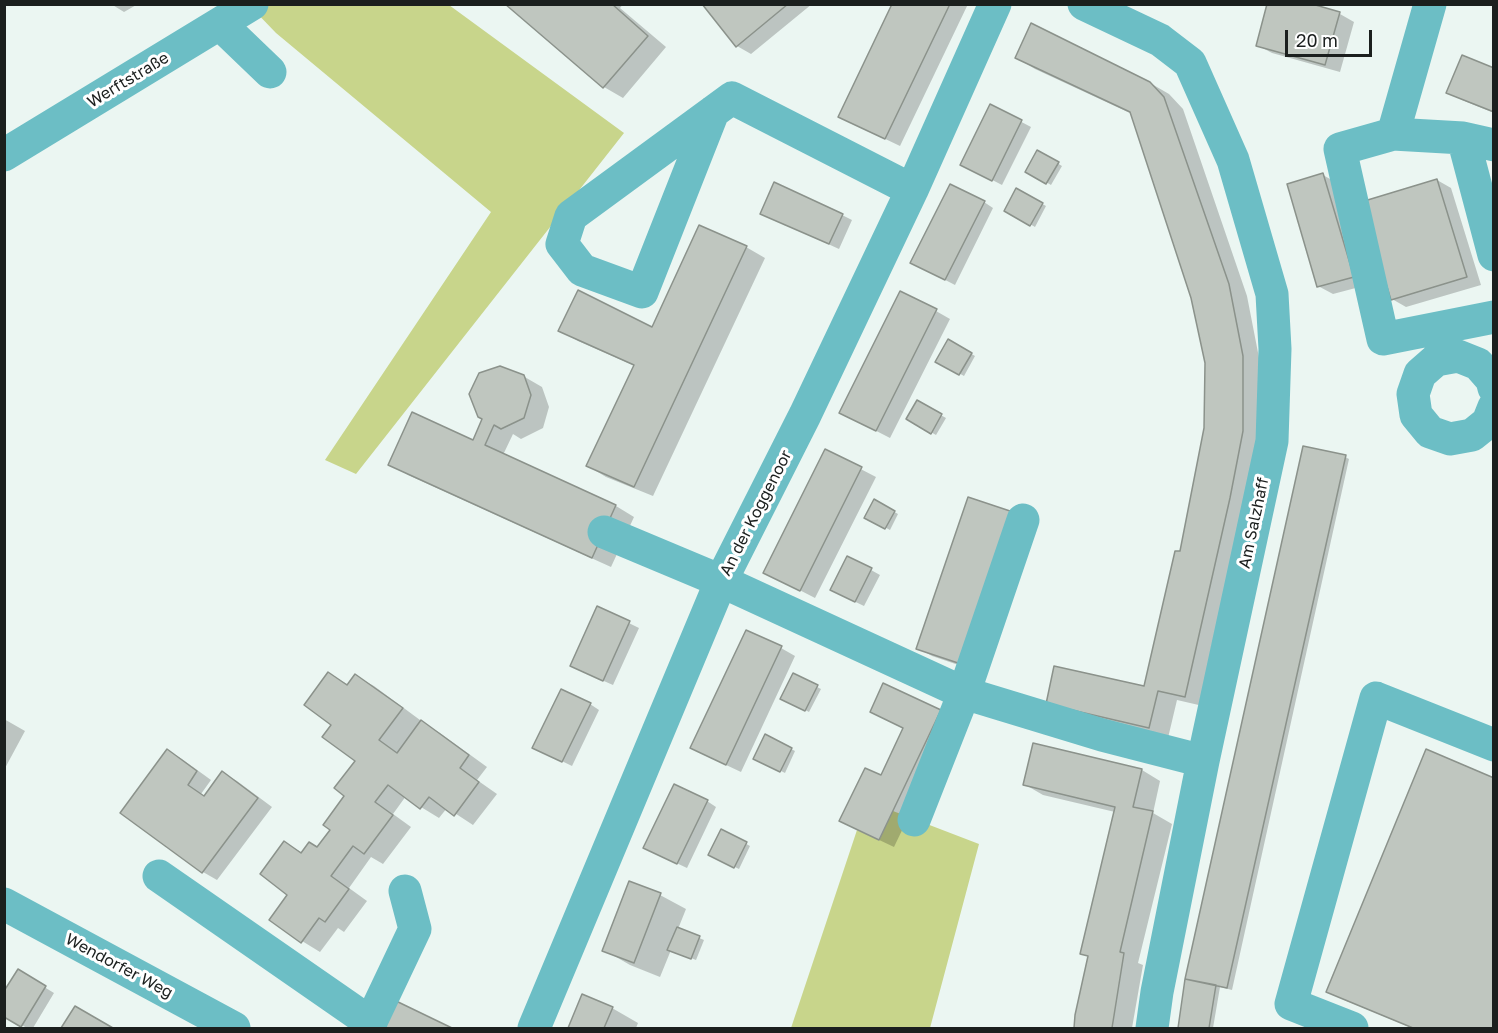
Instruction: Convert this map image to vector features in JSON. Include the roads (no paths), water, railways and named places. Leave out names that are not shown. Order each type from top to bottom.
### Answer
[{"type":"street","name":"Werftstraße","points":[[4,155],[252,4]]},
{"type":"street","name":"An der Koggenoor","points":[[534,1029],[721,581],[806,415],[912,190],[995,4]]},
{"type":"street","name":"Am Salzhaff","points":[[1084,4],[1160,40],[1190,63],[1233,160],[1272,294],[1273,305],[1275,349],[1272,441],[1203,761],[1157,992],[1152,1029]]},
{"type":"street","points":[[1393,134],[1430,4]]},
{"type":"street","points":[[220,24],[270,72]]},
{"type":"street","points":[[714,112],[642,291],[582,270],[562,244],[571,216],[732,98],[912,190]]},
{"type":"street","points":[[1494,255],[1478,141],[1393,134],[1340,149],[1383,339],[1494,317]]},
{"type":"street","points":[[1492,417],[1472,435],[1450,439],[1430,432],[1416,415],[1413,394],[1420,374],[1436,360],[1458,356],[1478,364],[1492,380],[1494,388]]},
{"type":"street","points":[[914,820],[964,693],[1023,520]]},
{"type":"street","points":[[604,532],[721,581],[964,693],[1102,735],[1203,761]]},
{"type":"street","points":[[1352,1029],[1291,1004],[1376,698],[1494,745]]},
{"type":"street","points":[[159,876],[370,1026],[415,929],[405,891]]},
{"type":"street","name":"Wendorfer Weg","points":[[4,904],[234,1029]]}]
